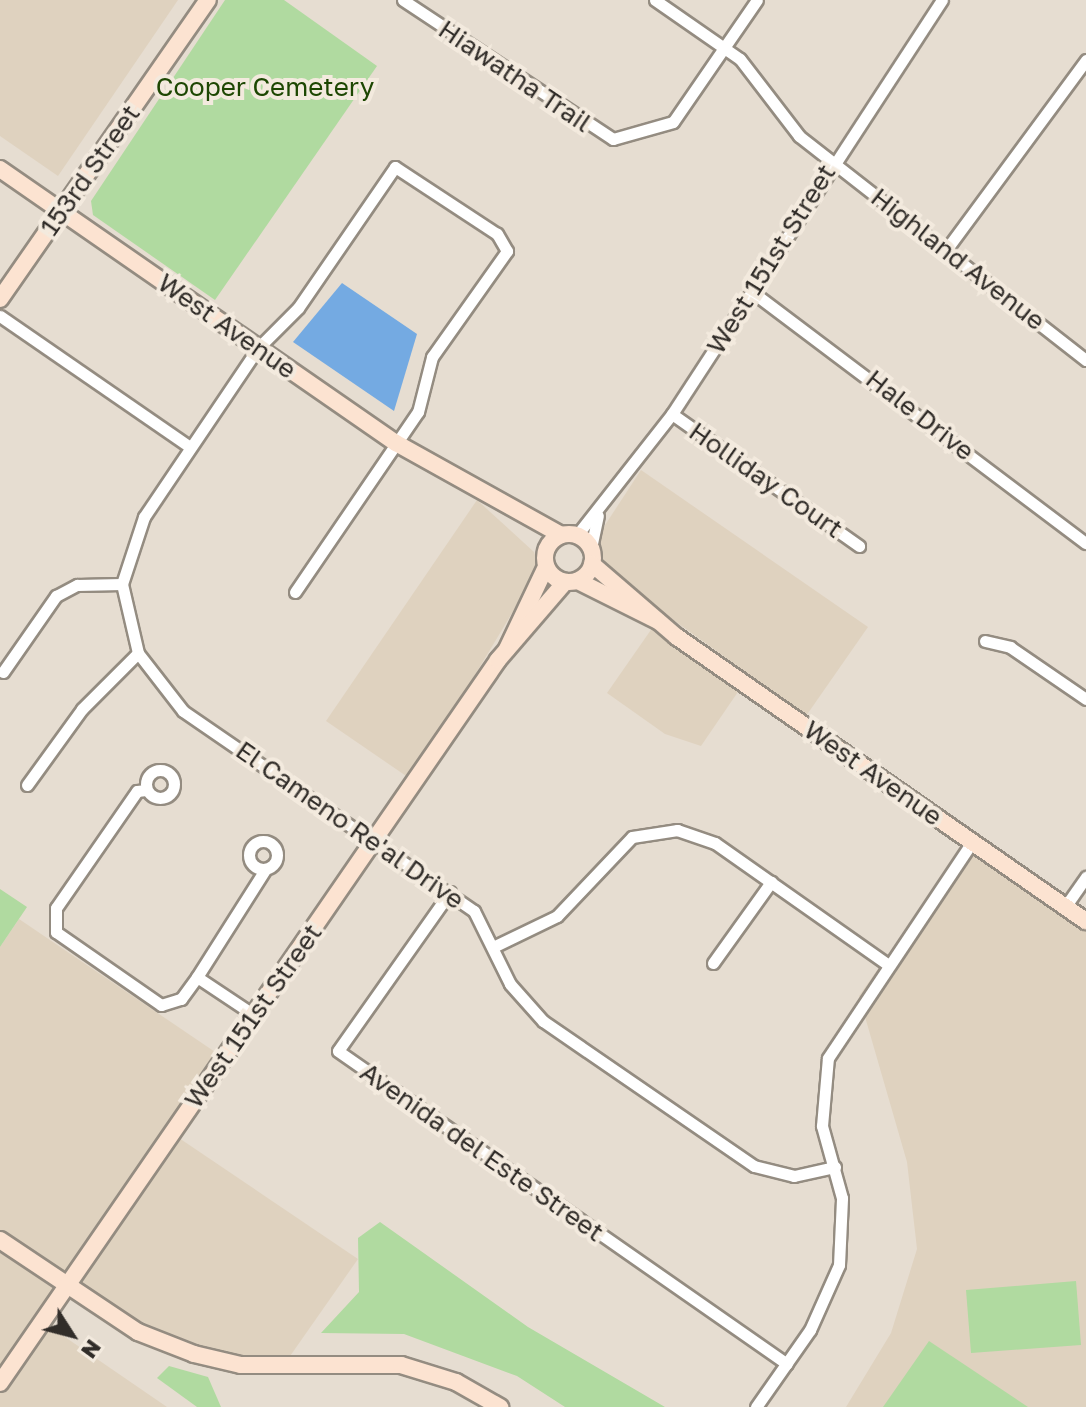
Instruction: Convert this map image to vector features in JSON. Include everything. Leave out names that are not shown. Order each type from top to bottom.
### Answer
[{"type":"street","name":"153rd Street","points":[[0,299],[208,0]]},
{"type":"street","name":"Hiawatha Trail","points":[[403,0],[613,139],[673,122],[757,0]]},
{"type":"street","name":"Highland Avenue","points":[[655,0],[724,47],[787,125],[1086,360]]},
{"type":"street","name":"West 151st Street","points":[[507,649],[546,560],[569,535],[598,516],[672,414],[833,161],[942,0]]},
{"type":"street","points":[[946,250],[1007,176],[1086,60]]},
{"type":"street","name":"El Cameno Re'al Drive","points":[[396,443],[418,412],[432,357],[507,251],[497,234],[395,167],[298,308],[258,348],[190,447],[135,536],[122,584],[138,653],[183,711],[474,911],[523,1004],[543,1021],[754,1166],[794,1176],[835,1167]]},
{"type":"street","name":"West Avenue","points":[[0,169],[396,443],[456,480],[569,535],[663,623],[1086,921]]},
{"type":"street","name":"Hale Drive","points":[[751,291],[1086,543]]},
{"type":"street","points":[[0,316],[190,447]]},
{"type":"street","name":"Holliday Court","points":[[672,414],[859,546]]},
{"type":"street","points":[[295,592],[396,443]]},
{"type":"street","name":"West Avenue","points":[[456,480],[571,582],[663,623]]},
{"type":"street","name":"West 151st Street","points":[[0,1383],[507,649],[592,556],[598,516]]},
{"type":"street","points":[[3,672],[56,596],[77,585],[122,584]]},
{"type":"street","points":[[985,641],[1010,647],[1086,699]]},
{"type":"street","points":[[27,785],[82,709],[138,653]]},
{"type":"street","points":[[146,790],[137,791],[56,908],[54,922],[65,940],[161,1005],[181,999],[265,870]]},
{"type":"street","points":[[493,947],[557,916],[616,849],[657,831],[695,834],[771,882],[886,963]]},
{"type":"street","points":[[756,1407],[787,1364],[839,1265],[835,1167],[822,1126],[828,1058],[886,963],[972,842]]},
{"type":"street","points":[[1065,907],[1086,877]]},
{"type":"street","points":[[713,963],[771,882]]},
{"type":"street","name":"Avenida del Este Street","points":[[450,892],[338,1051],[787,1364]]},
{"type":"street","points":[[197,977],[254,1015]]},
{"type":"street","points":[[0,1240],[138,1332],[194,1354],[241,1365],[401,1365],[456,1382],[500,1407]]},
{"type":"shaded area","points":[[0,0],[178,0],[58,176],[0,136]]},
{"type":"shaded area","points":[[641,470],[868,627],[806,716],[592,561],[592,545]]},
{"type":"shaded area","points":[[477,500],[534,552],[539,568],[412,780],[326,721]]},
{"type":"shaded area","points":[[655,624],[742,686],[701,746],[665,734],[607,693]]},
{"type":"shaded area","points":[[967,842],[1086,927],[1086,1407],[846,1407],[891,1333],[917,1249],[907,1162],[859,996]]},
{"type":"shaded area","points":[[19,919],[221,1056],[68,1282],[0,1235],[0,947]]},
{"type":"shaded area","points":[[176,1136],[358,1259],[288,1359],[197,1351],[73,1287]]},
{"type":"shaded area","points":[[0,1244],[63,1289],[0,1374]]},
{"type":"shaded area","points":[[46,1324],[167,1407],[0,1407],[0,1390]]},
{"type":"green space","name":"Cooper Cemetery","points":[[225,0],[284,0],[377,66],[215,300],[93,215],[91,201]]},
{"type":"green space","points":[[0,889],[27,907],[0,947]]},
{"type":"green space","points":[[380,1222],[528,1327],[665,1407],[565,1407],[517,1376],[404,1334],[321,1333],[359,1292],[358,1238]]},
{"type":"green space","points":[[1076,1281],[1081,1345],[971,1353],[966,1290]]},
{"type":"green space","points":[[929,1341],[1028,1407],[883,1407]]},
{"type":"green space","points":[[169,1366],[208,1377],[221,1407],[197,1407],[157,1378]]},
{"type":"water","points":[[342,283],[417,334],[394,411],[293,342]]}]
